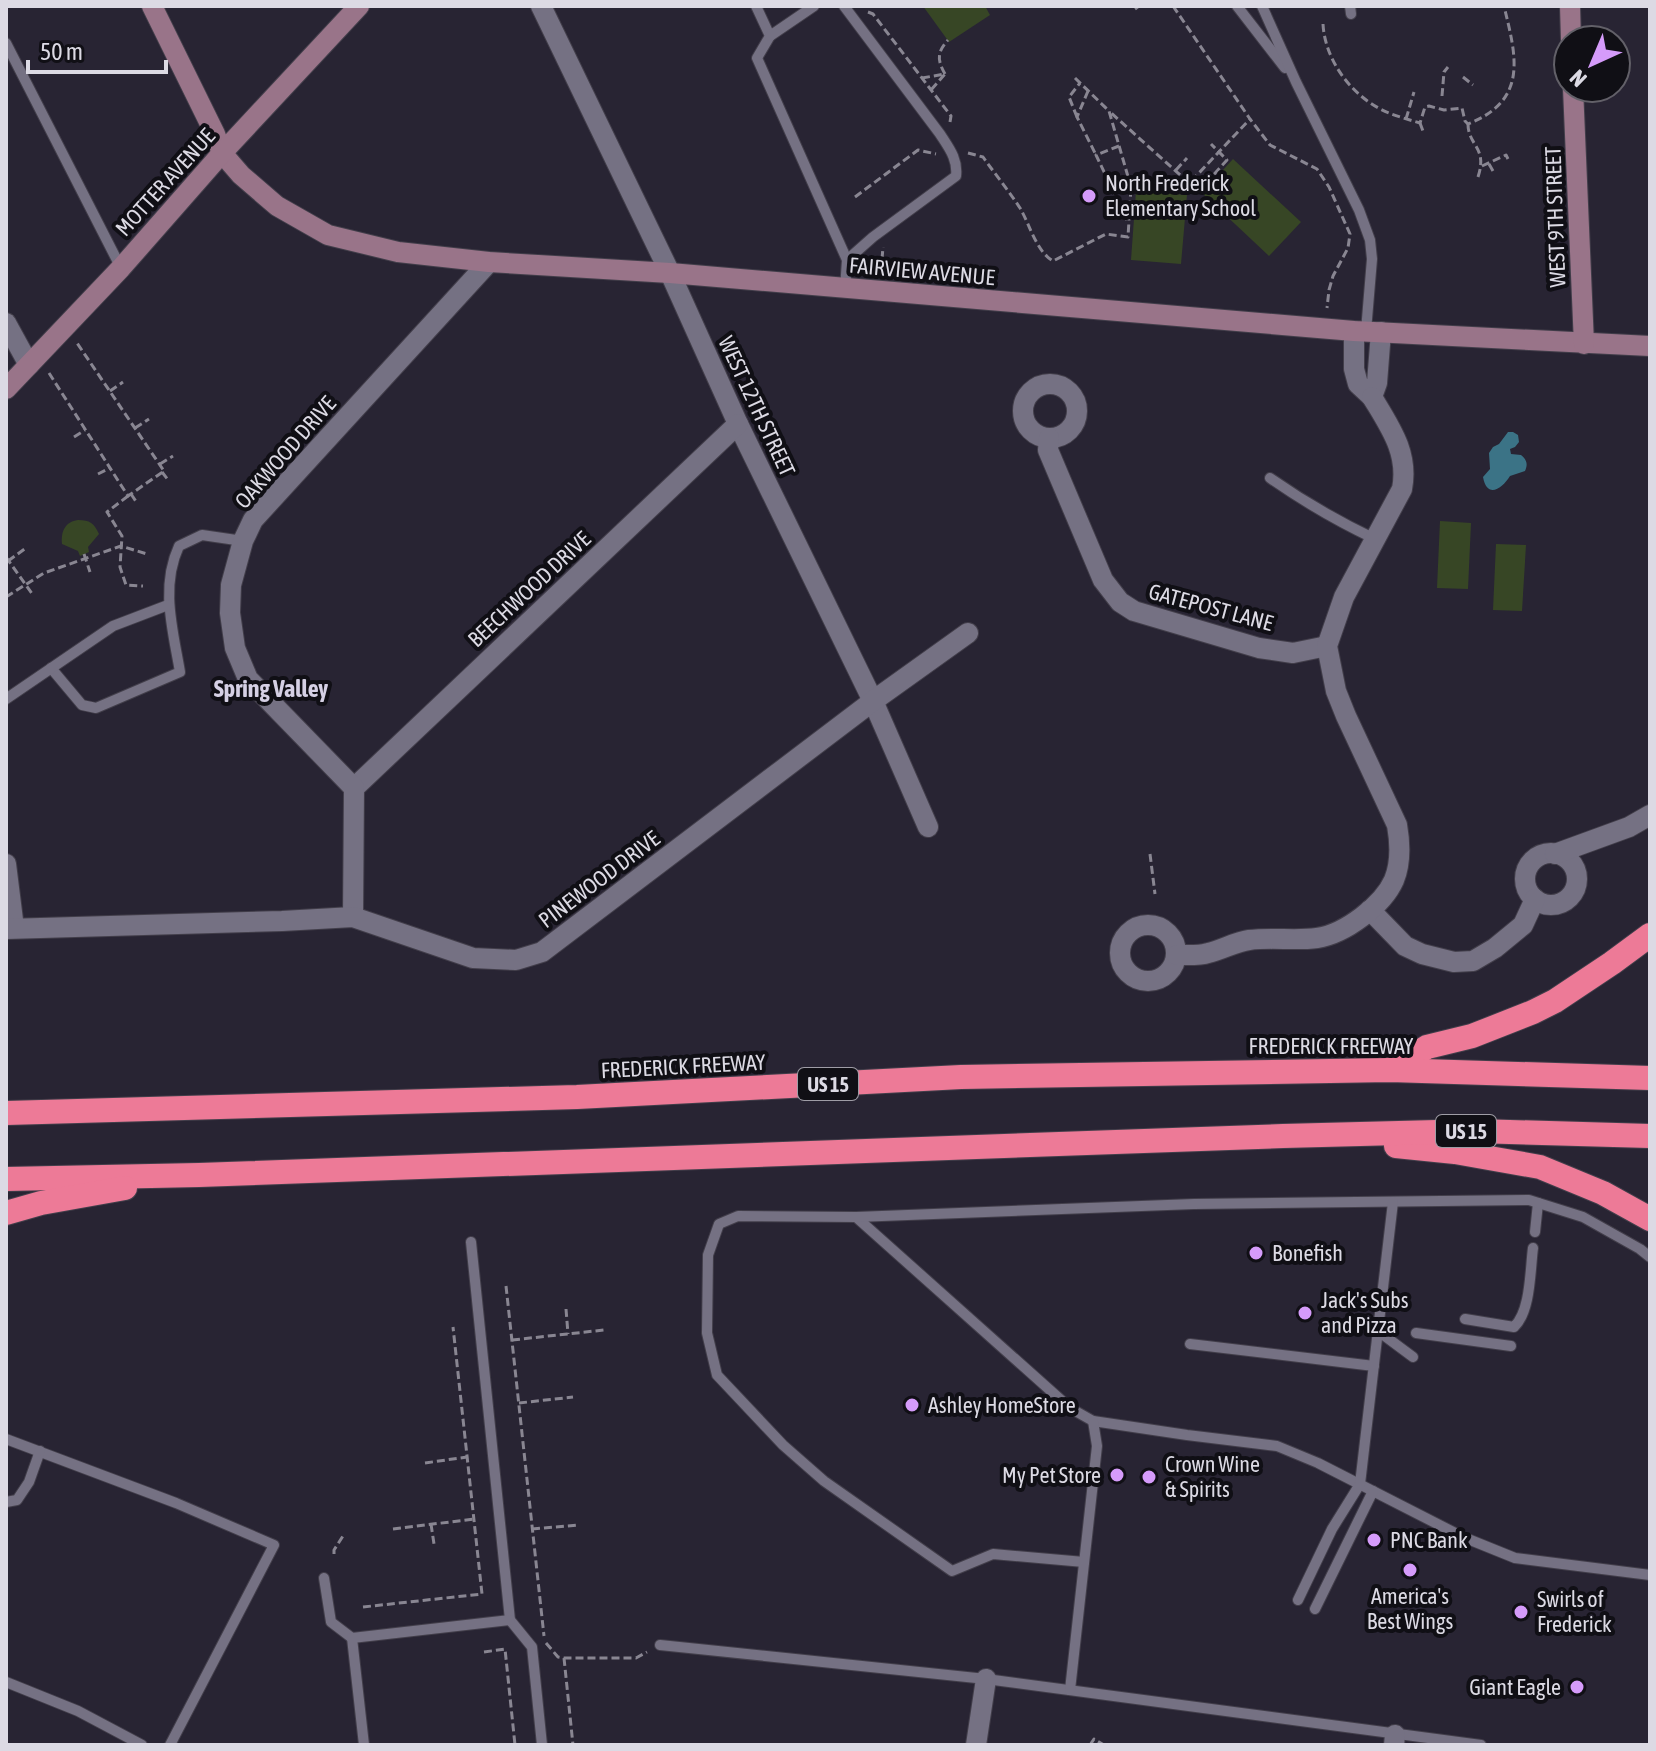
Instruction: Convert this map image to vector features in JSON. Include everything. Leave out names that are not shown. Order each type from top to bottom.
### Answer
[{"type":"highway","points":[[1390,1070],[1427,1047],[1472,1036],[1555,1001],[1650,935]]},
{"type":"highway","name":"FREDERICK FREEWAY","points":[[6,1113],[561,1098],[961,1077],[1390,1070],[1650,1078]]},
{"type":"highway","name":"US 15","points":[[6,1179],[199,1175],[1283,1136],[1476,1131],[1650,1136]]},
{"type":"highway","points":[[1283,1136],[1455,1152],[1540,1167],[1603,1193],[1650,1219]]},
{"type":"highway","points":[[6,1213],[41,1203],[199,1175]]},
{"type":"street","name":"FAIRVIEW AVENUE","points":[[152,6],[222,153],[241,175],[277,206],[328,235],[398,252],[489,262],[670,273],[1367,331],[1650,346]]},
{"type":"street","name":"WEST 12TH STREET","points":[[541,6],[670,273],[738,424],[873,701],[928,827]]},
{"type":"street","name":"MOTTER AVENUE","points":[[6,389],[39,369],[121,268],[348,11]]},
{"type":"street","name":"WEST 9TH STREET","points":[[1574,104],[1584,344]]},
{"type":"street","name":"OAKWOOD DRIVE","points":[[354,788],[248,679],[235,648],[230,613],[231,585],[243,541],[253,520],[489,262]]},
{"type":"street","points":[[6,323],[39,369]]},
{"type":"street","points":[[1177,955],[1207,954],[1249,940],[1319,938],[1360,919],[1385,895],[1394,881],[1400,841],[1397,825],[1336,691],[1327,646],[1344,597],[1402,489],[1405,469],[1388,423],[1372,397],[1377,383],[1367,331]]},
{"type":"street","name":"BEECHWOOD DRIVE","points":[[354,788],[738,424]]},
{"type":"street","name":"GATEPOST LANE","points":[[1049,438],[1048,450],[1103,580],[1120,602],[1134,611],[1259,648],[1293,653],[1327,646]]},
{"type":"street","name":"PINEWOOD DRIVE","points":[[10,928],[353,917],[473,958],[516,960],[542,952],[873,701],[968,633]]},
{"type":"street","points":[[353,917],[354,788]]},
{"type":"street","points":[[1555,854],[1570,862],[1577,878],[1572,894],[1566,900],[1550,905],[1535,899],[1525,885],[1527,868],[1532,861],[1539,856],[1555,854],[1629,827],[1650,815]]},
{"type":"street","points":[[6,864],[10,928]]},
{"type":"street","points":[[1370,910],[1405,946],[1454,962],[1473,961],[1523,925],[1535,899]]},
{"type":"street","points":[[976,1745],[986,1679]]},
{"type":"lane","points":[[756,6],[770,36]]},
{"type":"lane","points":[[814,6],[770,36],[757,58],[847,260],[845,289]]},
{"type":"lane","points":[[844,6],[940,134],[957,167],[956,176],[847,260]]},
{"type":"lane","points":[[1237,6],[1296,82]]},
{"type":"lane","points":[[1262,6],[1359,210],[1370,240],[1372,259],[1367,331]]},
{"type":"lane","points":[[6,43],[121,268]]},
{"type":"lane","points":[[1270,478],[1302,501],[1375,539]]},
{"type":"lane","points":[[51,668],[82,705],[96,708],[180,672],[168,605],[169,576],[179,546],[202,535],[243,541]]},
{"type":"lane","points":[[6,699],[113,626],[168,605]]},
{"type":"lane","points":[[1084,1562],[993,1554],[952,1571],[824,1481],[783,1445],[717,1375],[707,1333],[708,1255],[719,1224],[738,1216],[856,1217],[1194,1204],[1529,1200],[1583,1217],[1650,1257]]},
{"type":"lane","points":[[1298,1600],[1332,1529],[1360,1484],[1393,1202]]},
{"type":"lane","points":[[1535,1232],[1538,1203]]},
{"type":"lane","points":[[856,1217],[1070,1408],[1093,1421],[1277,1446],[1318,1463],[1463,1537],[1515,1558],[1650,1575]]},
{"type":"lane","points":[[471,1242],[510,1620],[532,1647],[542,1745]]},
{"type":"lane","points":[[1465,1319],[1514,1327],[1519,1323],[1524,1313],[1533,1248]]},
{"type":"lane","points":[[1378,1331],[1413,1357]]},
{"type":"lane","points":[[1416,1333],[1511,1346]]},
{"type":"lane","points":[[1190,1344],[1374,1366]]},
{"type":"lane","points":[[1070,1690],[1097,1446],[1093,1421]]},
{"type":"lane","points":[[6,1439],[176,1503],[274,1545],[170,1745]]},
{"type":"lane","points":[[6,1502],[17,1500],[29,1482],[40,1451]]},
{"type":"lane","points":[[1315,1609],[1373,1491]]},
{"type":"lane","points":[[324,1578],[331,1622],[352,1638],[510,1620]]},
{"type":"lane","points":[[352,1638],[364,1745]]},
{"type":"lane","points":[[660,1645],[986,1679],[1394,1740],[1481,1745]]},
{"type":"lane","points":[[6,1682],[78,1711],[142,1745]]},
{"type":"path","points":[[1173,6],[1270,145],[1317,169],[1329,187],[1350,234],[1348,248],[1333,276],[1327,308]]},
{"type":"path","points":[[1468,124],[1497,107],[1513,78],[1515,59],[1504,6]]},
{"type":"path","points":[[863,12],[873,14],[951,116],[950,130]]},
{"type":"path","points":[[1323,24],[1329,51],[1346,80],[1371,104],[1420,123]]},
{"type":"path","points":[[945,74],[938,62],[939,50],[948,40]]},
{"type":"path","points":[[1442,96],[1444,72],[1448,67]]},
{"type":"path","points":[[922,78],[945,74]]},
{"type":"path","points":[[931,90],[945,74]]},
{"type":"path","points":[[1463,77],[1473,85]]},
{"type":"path","points":[[1075,78],[1189,183]]},
{"type":"path","points":[[1080,83],[1069,97],[1128,223]]},
{"type":"path","points":[[1077,117],[1088,91]]},
{"type":"path","points":[[1406,119],[1414,92]]},
{"type":"path","points":[[1423,131],[1420,123],[1425,107],[1444,110],[1462,108],[1468,130],[1480,153],[1482,166],[1478,177]]},
{"type":"path","points":[[968,153],[983,157],[1020,209],[1041,250],[1053,261],[1106,234],[1128,237],[1131,187],[1109,111]]},
{"type":"path","points":[[1114,192],[1131,187],[1181,192],[1250,119]]},
{"type":"path","points":[[1206,183],[1229,161],[1211,144]]},
{"type":"path","points":[[1096,155],[1119,146]]},
{"type":"path","points":[[855,197],[918,150],[941,155]]},
{"type":"path","points":[[1482,166],[1506,155],[1508,159]]},
{"type":"path","points":[[1176,170],[1187,158]]},
{"type":"path","points":[[1489,164],[1493,171]]},
{"type":"path","points":[[881,271],[882,247]]},
{"type":"path","points":[[77,343],[169,481]]},
{"type":"path","points":[[39,369],[137,503]]},
{"type":"path","points":[[110,391],[123,382]]},
{"type":"path","points":[[135,428],[149,419]]},
{"type":"path","points":[[74,437],[85,430]]},
{"type":"path","points":[[160,464],[173,456]]},
{"type":"path","points":[[98,474],[110,468]]},
{"type":"path","points":[[143,586],[126,585],[120,567],[122,536],[107,512],[162,472]]},
{"type":"path","points":[[6,597],[44,573],[85,555],[121,546],[147,554]]},
{"type":"path","points":[[26,548],[7,559],[33,595]]},
{"type":"path","points":[[85,555],[90,572]]},
{"type":"path","points":[[1150,854],[1155,894]]},
{"type":"path","points":[[506,1286],[545,1642],[558,1657],[564,1658],[636,1658],[660,1645]]},
{"type":"path","points":[[566,1309],[568,1334]]},
{"type":"path","points":[[363,1607],[482,1594],[453,1327]]},
{"type":"path","points":[[512,1340],[604,1330]]},
{"type":"path","points":[[519,1403],[573,1397]]},
{"type":"path","points":[[425,1463],[467,1457]]},
{"type":"path","points":[[393,1529],[474,1519]]},
{"type":"path","points":[[431,1524],[434,1544]]},
{"type":"path","points":[[532,1529],[579,1525]]},
{"type":"path","points":[[334,1554],[343,1536]]},
{"type":"path","points":[[484,1652],[505,1649],[515,1745]]},
{"type":"path","points":[[564,1658],[573,1745]]},
{"type":"path","points":[[1090,1745],[1094,1739],[1104,1745]]},
{"type":"green space","points":[[923,6],[985,6],[990,15],[949,42]]},
{"type":"green space","points":[[1233,159],[1301,222],[1269,256],[1202,193]]},
{"type":"green space","points":[[1136,191],[1187,195],[1181,264],[1131,260]]},
{"type":"green space","points":[[78,520],[91,523],[99,534],[88,547],[89,552],[80,556],[78,551],[62,544],[65,528]]},
{"type":"green space","points":[[1440,521],[1471,523],[1468,589],[1437,588]]},
{"type":"green space","points":[[1496,544],[1526,545],[1522,611],[1493,610]]},
{"type":"water","points":[[1508,432],[1518,435],[1519,442],[1510,449],[1511,454],[1523,457],[1526,469],[1510,476],[1499,488],[1491,490],[1483,477],[1490,469],[1489,453]]},
{"type":"place","name":"North Frederick Elementary School","points":[[1089,196]]},
{"type":"place","name":"Bonefish","points":[[1256,1253]]},
{"type":"place","name":"Jack's Subs and Pizza","points":[[1305,1313]]},
{"type":"place","name":"Ashley HomeStore","points":[[912,1405]]},
{"type":"place","name":"My Pet Store","points":[[1117,1475]]},
{"type":"place","name":"Crown Wine & Spirits","points":[[1149,1477]]},
{"type":"place","name":"PNC Bank","points":[[1374,1540]]},
{"type":"place","name":"America's Best Wings","points":[[1410,1570]]},
{"type":"place","name":"Swirls of Frederick","points":[[1521,1612]]},
{"type":"place","name":"Giant Eagle","points":[[1577,1687]]},
{"type":"district","name":"Spring Valley","points":[[271,688]]}]
